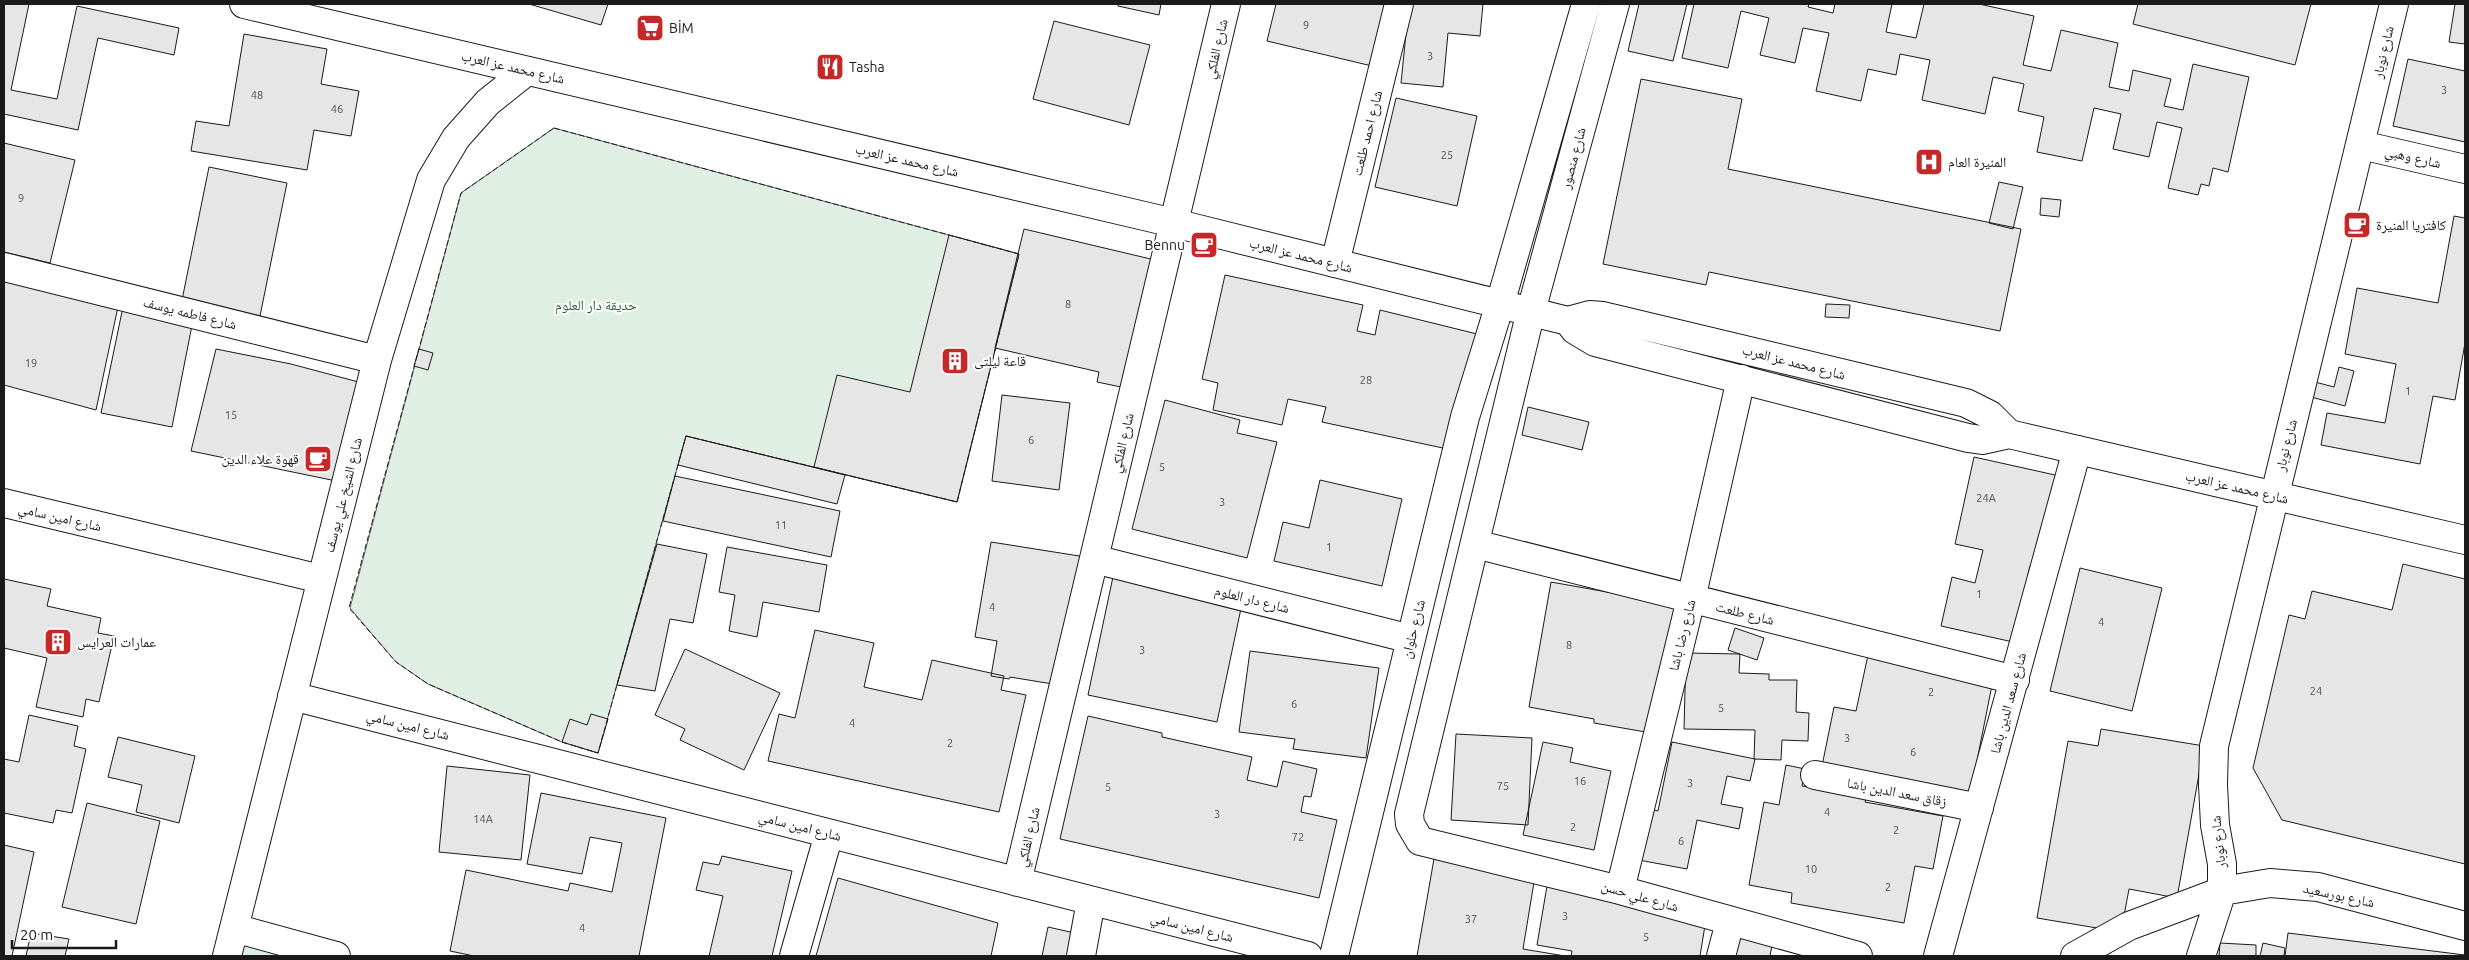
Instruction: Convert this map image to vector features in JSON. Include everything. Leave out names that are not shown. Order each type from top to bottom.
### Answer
[{"type":"street","name":"شارع محمد عز العرب","points":[[244,4],[1174,224],[1531,311],[1568,321],[1585,337],[1595,342],[1968,438],[1982,440],[2009,434],[2465,540]]},
{"type":"street","name":"شارع الفلكي","points":[[1017,882],[1226,4]]},
{"type":"street","name":"شارع احمد طلعت","points":[[1335,263],[1399,4]]},
{"type":"street","points":[[1500,304],[1586,4]]},
{"type":"street","name":"شارع منصور","points":[[1420,841],[1410,824],[1409,814],[1531,311],[1615,4]]},
{"type":"street","name":"شارع نوبار","points":[[2201,956],[2222,891],[2222,864],[2215,825],[2214,746],[2273,495],[2361,145],[2394,4]]},
{"type":"street","name":"شارع الشيخ علي يوسف","points":[[227,956],[377,360],[431,180],[456,138],[488,102],[528,71]]},
{"type":"street","name":"شارع وهبي","points":[[2361,145],[2465,169]]},
{"type":"street","name":"شارع فاطمه يوسف","points":[[4,267],[377,360]]},
{"type":"street","name":"شارع حلوان","points":[[1334,956],[1465,416],[1500,304]]},
{"type":"street","name":"شارع محمد عز العرب","points":[[1568,321],[1590,315],[1603,316],[1966,403],[1990,415],[2009,434]]},
{"type":"street","name":"شارع رضا باشا","points":[[1620,890],[1691,599],[1741,379]]},
{"type":"street","name":"شارع سعد الدين باشا","points":[[1938,956],[2077,450]]},
{"type":"street","name":"شارع امين سامي","points":[[4,503],[322,579]]},
{"type":"street","name":"شارع طلعت","points":[[1475,544],[2015,680]]},
{"type":"street","name":"شارع دار العلوم","points":[[1094,559],[1411,639]]},
{"type":"street","name":"شارع امين سامي","points":[[292,696],[1308,956]]},
{"type":"street","name":"زقاق سعد الدين باشا","points":[[1815,775],[1979,808]]},
{"type":"street","points":[[794,956],[829,834]]},
{"type":"street","name":"شارع علي حسن","points":[[1420,841],[1620,890],[1858,956]]},
{"type":"street","name":"شارع بورسعيد","points":[[2075,956],[2129,926],[2222,891],[2270,883],[2318,887],[2465,926]]},
{"type":"street","points":[[1081,956],[1091,901]]},
{"type":"street","points":[[1721,956],[1730,922]]},
{"type":"street","points":[[234,928],[336,956]]},
{"type":"green space","name":"حديقة دار العلوم","points":[[554,128],[1019,254],[957,502],[686,436],[598,753],[562,742],[428,684],[396,662],[350,608],[461,193]]},
{"type":"green space","points":[[243,941],[295,956],[239,956]]},
{"type":"building","points":[[4,4],[29,4],[11,90],[57,99],[77,6],[179,28],[174,55],[98,38],[78,130],[4,114]]},
{"type":"building","points":[[529,4],[608,4],[601,25]]},
{"type":"building","points":[[1118,4],[1161,4],[1159,15],[1118,6]]},
{"type":"building","points":[[1276,4],[1387,4],[1372,66],[1267,41]]},
{"type":"building","points":[[1409,4],[1483,4],[1480,36],[1448,33],[1443,87],[1401,83]]},
{"type":"building","points":[[1639,4],[1687,4],[1673,61],[1628,51]]},
{"type":"building","points":[[1694,4],[1809,4],[1808,7],[1833,13],[1835,4],[1892,4],[1886,32],[1916,38],[1924,4],[1979,4],[2034,16],[2023,65],[2051,71],[2061,30],[2118,43],[2109,87],[2129,91],[2133,70],[2171,79],[2164,106],[2183,110],[2193,64],[2249,77],[2228,172],[2213,168],[2209,186],[2201,184],[2198,195],[2168,188],[2182,128],[2157,122],[2149,157],[2113,149],[2121,114],[2094,108],[2082,161],[2037,152],[2044,117],[2018,111],[2024,84],[1993,77],[1985,114],[1922,100],[1930,60],[1900,54],[1896,75],[1868,69],[1861,101],[1816,91],[1829,33],[1803,28],[1795,63],[1760,55],[1769,18],[1741,11],[1728,68],[1682,58]]},
{"type":"building","points":[[2138,4],[2311,4],[2295,65],[2133,24]]},
{"type":"building","points":[[2455,4],[2465,4],[2465,44],[2449,42]]},
{"type":"building","points":[[1054,21],[1150,45],[1129,125],[1033,99]]},
{"type":"building","points":[[244,34],[327,49],[321,84],[359,91],[351,136],[314,130],[307,170],[191,151],[196,121],[229,126]]},
{"type":"building","points":[[2408,59],[2465,71],[2465,142],[2393,126]]},
{"type":"building","points":[[1641,79],[1742,99],[1728,169],[2021,229],[2000,331],[1709,272],[1706,285],[1603,264]]},
{"type":"building","points":[[1396,98],[1477,116],[1457,206],[1375,187]]},
{"type":"building","points":[[4,143],[75,160],[50,263],[4,252]]},
{"type":"building","points":[[209,167],[287,183],[260,316],[182,300]]},
{"type":"building","points":[[1999,182],[2023,187],[2013,229],[1989,223]]},
{"type":"building","points":[[2041,198],[2061,200],[2059,217],[2040,215]]},
{"type":"building","points":[[2454,216],[2465,218],[2465,343],[2455,400],[2433,396],[2420,464],[2321,445],[2327,413],[2385,423],[2396,364],[2345,354],[2357,288],[2438,303]]},
{"type":"building","points":[[1024,229],[1155,260],[1126,388],[1097,382],[1099,372],[995,348]]},
{"type":"building","name":"قاعة ليلتى","points":[[949,235],[1019,254],[957,502],[814,467],[837,375],[910,392]]},
{"type":"building","points":[[1225,275],[1363,305],[1357,331],[1375,335],[1380,310],[1477,334],[1452,450],[1322,422],[1326,407],[1288,399],[1282,425],[1213,410],[1218,383],[1202,379]]},
{"type":"building","points":[[4,276],[119,302],[96,410],[4,385]]},
{"type":"building","points":[[124,302],[194,315],[172,427],[101,413]]},
{"type":"building","points":[[1826,304],[1850,305],[1849,318],[1825,317]]},
{"type":"building","points":[[216,349],[291,364],[366,384],[341,482],[191,451]]},
{"type":"building","points":[[419,349],[433,353],[428,370],[414,366]]},
{"type":"building","points":[[2339,367],[2354,371],[2345,406],[2311,397],[2315,382],[2334,387]]},
{"type":"building","points":[[1002,395],[1070,403],[1059,490],[992,481]]},
{"type":"building","points":[[1165,400],[1240,420],[1237,433],[1277,442],[1247,558],[1132,529]]},
{"type":"building","points":[[1528,407],[1589,422],[1582,450],[1522,435]]},
{"type":"building","points":[[686,436],[845,475],[837,504],[678,465]]},
{"type":"building","points":[[1974,457],[2064,477],[2043,568],[2030,566],[2013,642],[1941,626],[1952,577],[1975,583],[1983,550],[1955,544]]},
{"type":"building","points":[[675,476],[840,511],[831,557],[663,521]]},
{"type":"building","points":[[1320,480],[1402,499],[1382,586],[1274,561],[1283,522],[1309,528]]},
{"type":"building","points":[[991,542],[1092,558],[1071,687],[1010,677],[1009,679],[991,676],[997,641],[975,637]]},
{"type":"building","points":[[657,544],[707,554],[693,623],[670,619],[655,691],[617,685]]},
{"type":"building","points":[[727,547],[827,565],[819,612],[763,602],[757,637],[729,631],[735,595],[719,592]]},
{"type":"building","points":[[2403,564],[2465,579],[2465,864],[2282,820],[2253,768],[2289,615],[2305,619],[2312,591],[2392,610]]},
{"type":"building","points":[[2080,568],[2162,588],[2132,711],[2050,691]]},
{"type":"building","points":[[1114,572],[1243,599],[1217,722],[1088,695]]},
{"type":"building","name":"عمارات العرايس","points":[[4,579],[51,589],[47,606],[101,618],[98,633],[114,636],[99,702],[86,699],[83,717],[36,707],[47,658],[4,648]]},
{"type":"building","points":[[1551,582],[1680,605],[1657,734],[1594,723],[1594,719],[1529,707]]},
{"type":"building","points":[[1735,628],[1764,638],[1757,660],[1728,650]]},
{"type":"building","points":[[815,630],[874,643],[864,687],[922,700],[932,660],[1004,676],[1001,690],[1026,695],[999,812],[768,761],[779,714],[795,718]]},
{"type":"building","points":[[685,649],[780,693],[744,770],[680,740],[685,729],[655,715]]},
{"type":"building","points":[[1250,651],[1379,668],[1366,758],[1293,749],[1295,739],[1239,732]]},
{"type":"building","points":[[1686,653],[1740,654],[1739,673],[1769,674],[1769,680],[1797,680],[1796,712],[1809,713],[1808,741],[1782,740],[1781,760],[1754,759],[1755,730],[1684,729]]},
{"type":"building","points":[[1868,655],[1993,680],[1970,796],[1822,766],[1834,707],[1856,711]]},
{"type":"building","points":[[591,714],[608,719],[598,753],[562,742],[570,719],[587,725]]},
{"type":"building","points":[[29,715],[78,726],[74,746],[86,749],[72,813],[56,810],[53,823],[4,813],[4,759],[19,762]]},
{"type":"building","points":[[1088,716],[1162,733],[1162,737],[1252,757],[1247,780],[1277,787],[1283,761],[1317,769],[1311,797],[1304,796],[1301,812],[1337,820],[1319,898],[1060,839]]},
{"type":"building","points":[[2101,729],[2204,746],[2177,898],[2129,889],[2121,932],[2037,918],[2068,741],[2098,746]]},
{"type":"building","points":[[1456,734],[1532,738],[1528,825],[1451,820]]},
{"type":"building","points":[[118,737],[195,756],[179,823],[136,812],[142,785],[108,777]]},
{"type":"building","points":[[1543,742],[1573,748],[1570,762],[1611,771],[1594,850],[1523,835]]},
{"type":"building","points":[[1672,742],[1755,759],[1750,781],[1727,776],[1721,804],[1743,808],[1739,829],[1697,820],[1687,869],[1628,858],[1638,806],[1658,811]]},
{"type":"building","points":[[1786,765],[1805,769],[1802,786],[1866,797],[1865,802],[1943,816],[1933,869],[1915,866],[1904,923],[1791,903],[1792,893],[1749,885],[1764,802],[1779,805]]},
{"type":"building","points":[[447,766],[530,775],[521,860],[439,852]]},
{"type":"building","points":[[541,793],[666,818],[639,956],[474,956],[450,951],[466,870],[568,891],[570,883],[612,892],[622,843],[590,837],[582,874],[527,864]]},
{"type":"building","points":[[87,803],[160,821],[136,924],[62,907]]},
{"type":"building","points":[[4,845],[34,852],[12,956],[4,956]]},
{"type":"building","points":[[1435,853],[1536,870],[1523,949],[1565,956],[1417,956]]},
{"type":"building","points":[[722,856],[792,871],[772,956],[709,956],[723,896],[696,890],[703,862],[719,865]]},
{"type":"building","points":[[838,878],[998,923],[991,956],[816,956]]},
{"type":"building","points":[[1548,880],[1708,907],[1700,956],[1571,956],[1572,951],[1537,945]]},
{"type":"building","points":[[1048,927],[1097,938],[1093,956],[1042,956]]},
{"type":"building","points":[[1735,927],[1774,935],[1770,956],[1729,956]]},
{"type":"building","points":[[31,933],[69,939],[65,956],[26,956]]},
{"type":"building","points":[[2288,933],[2465,955],[2465,956],[2285,956]]},
{"type":"building","points":[[2220,943],[2256,945],[2256,956],[2219,956]]},
{"type":"building","points":[[2263,943],[2285,948],[2284,956],[2260,956]]},
{"type":"fence","points":[[554,128],[1019,254],[957,502],[686,436],[598,753],[562,742],[428,684],[396,662],[349,608],[461,193],[554,128]]},
{"type":"place","name":"BİM","points":[[650,28]]},
{"type":"place","name":"Tasha","points":[[830,67]]},
{"type":"place","name":"المنيرة العام","points":[[1929,162]]},
{"type":"place","name":"كافتريا المنيرة","points":[[2357,225]]},
{"type":"place","name":"Bennu","points":[[1204,245]]},
{"type":"place","name":"قاعة ليلتى","points":[[955,361]]},
{"type":"place","name":"قهوة علاء الدين","points":[[318,459]]},
{"type":"place","name":"عمارات العرايس","points":[[58,642]]}]
